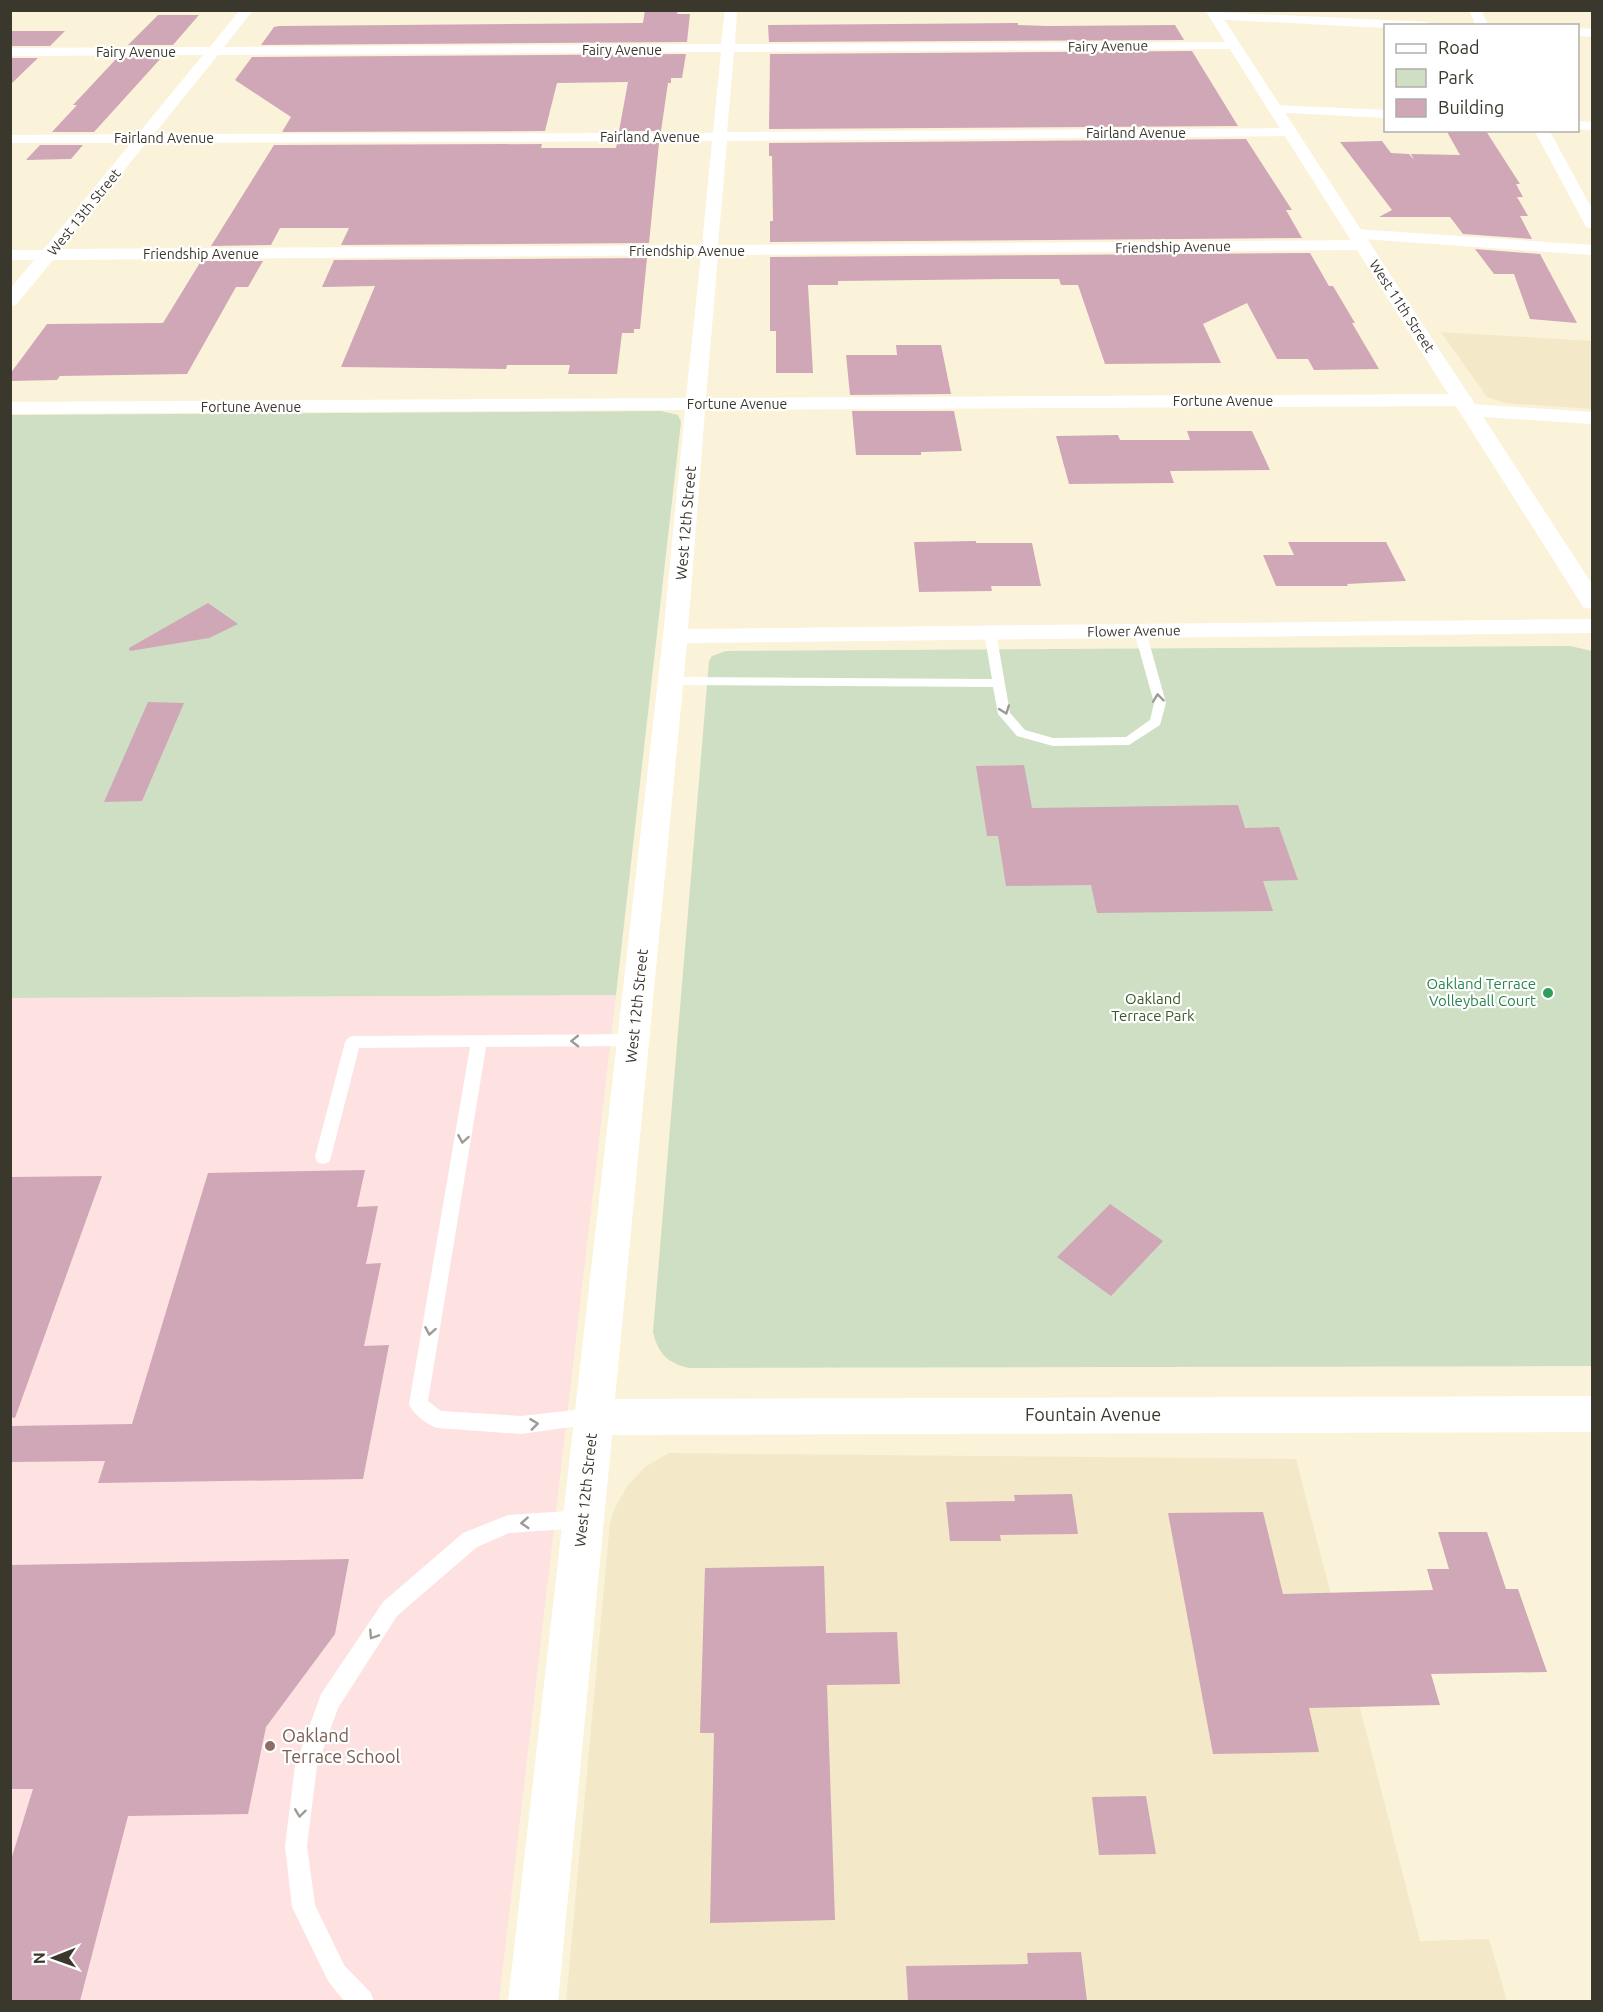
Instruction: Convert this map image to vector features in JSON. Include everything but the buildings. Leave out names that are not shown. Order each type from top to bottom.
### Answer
[{"type":"main road","name":"West 11th Street","points":[[1213,13],[1593,602]]},
{"type":"street","name":"West 13th Street","points":[[10,301],[247,10]]},
{"type":"street","name":"West 12th Street","points":[[533,2001],[675,636],[731,10]]},
{"type":"street","points":[[1475,10],[1482,24]]},
{"type":"street","points":[[1213,13],[1394,24]]},
{"type":"street","name":"Fairy Avenue","points":[[10,52],[1233,45]]},
{"type":"street","points":[[1275,109],[1384,114]]},
{"type":"street","name":"Fairland Avenue","points":[[10,139],[720,137],[1290,132]]},
{"type":"street","points":[[1542,132],[1593,224]]},
{"type":"street","name":"Friendship Avenue","points":[[10,255],[709,251],[1359,239],[1593,250]]},
{"type":"street","name":"Fortune Avenue","points":[[10,408],[697,404],[1466,405],[1593,418]]},
{"type":"street","name":"Flower Avenue","points":[[675,636],[1593,626]]},
{"type":"street","name":"Fountain Avenue","points":[[593,1417],[1593,1414]]},
{"type":"lane","points":[[990,632],[1004,714],[1021,733],[1053,742],[1129,741],[1156,722],[1160,703],[1140,631]]},
{"type":"lane","points":[[670,681],[999,683]]},
{"type":"lane","points":[[323,1157],[353,1042],[634,1040]]},
{"type":"lane","points":[[479,1041],[418,1404],[437,1419],[521,1425],[593,1417]]},
{"type":"lane","points":[[362,2001],[336,1973],[304,1907],[296,1846],[306,1766],[329,1702],[390,1609],[470,1540],[508,1524],[583,1519]]},
{"type":"shaded area","points":[[1441,332],[1592,341],[1592,409],[1505,403],[1487,397]]},
{"type":"shaded area","name":"Oakland Terrace School","points":[[616,995],[499,2001],[11,2001],[10,998]]},
{"type":"shaded area","points":[[669,1453],[1296,1459],[1420,1941],[1489,1939],[1507,2001],[566,2002],[610,1522],[628,1485],[646,1466]]},
{"type":"green space","points":[[661,411],[678,415],[681,422],[616,995],[11,998],[11,415]]},
{"type":"green space","name":"Oakland Terrace Park","points":[[1570,646],[1592,651],[1592,1366],[689,1368],[675,1363],[661,1352],[653,1332],[709,661],[712,656],[726,651]]},
{"type":"place","name":"Oakland Terrace Volleyball Court","points":[[1548,993]]},
{"type":"place","name":"Oakland Terrace School","points":[[270,1746]]}]
